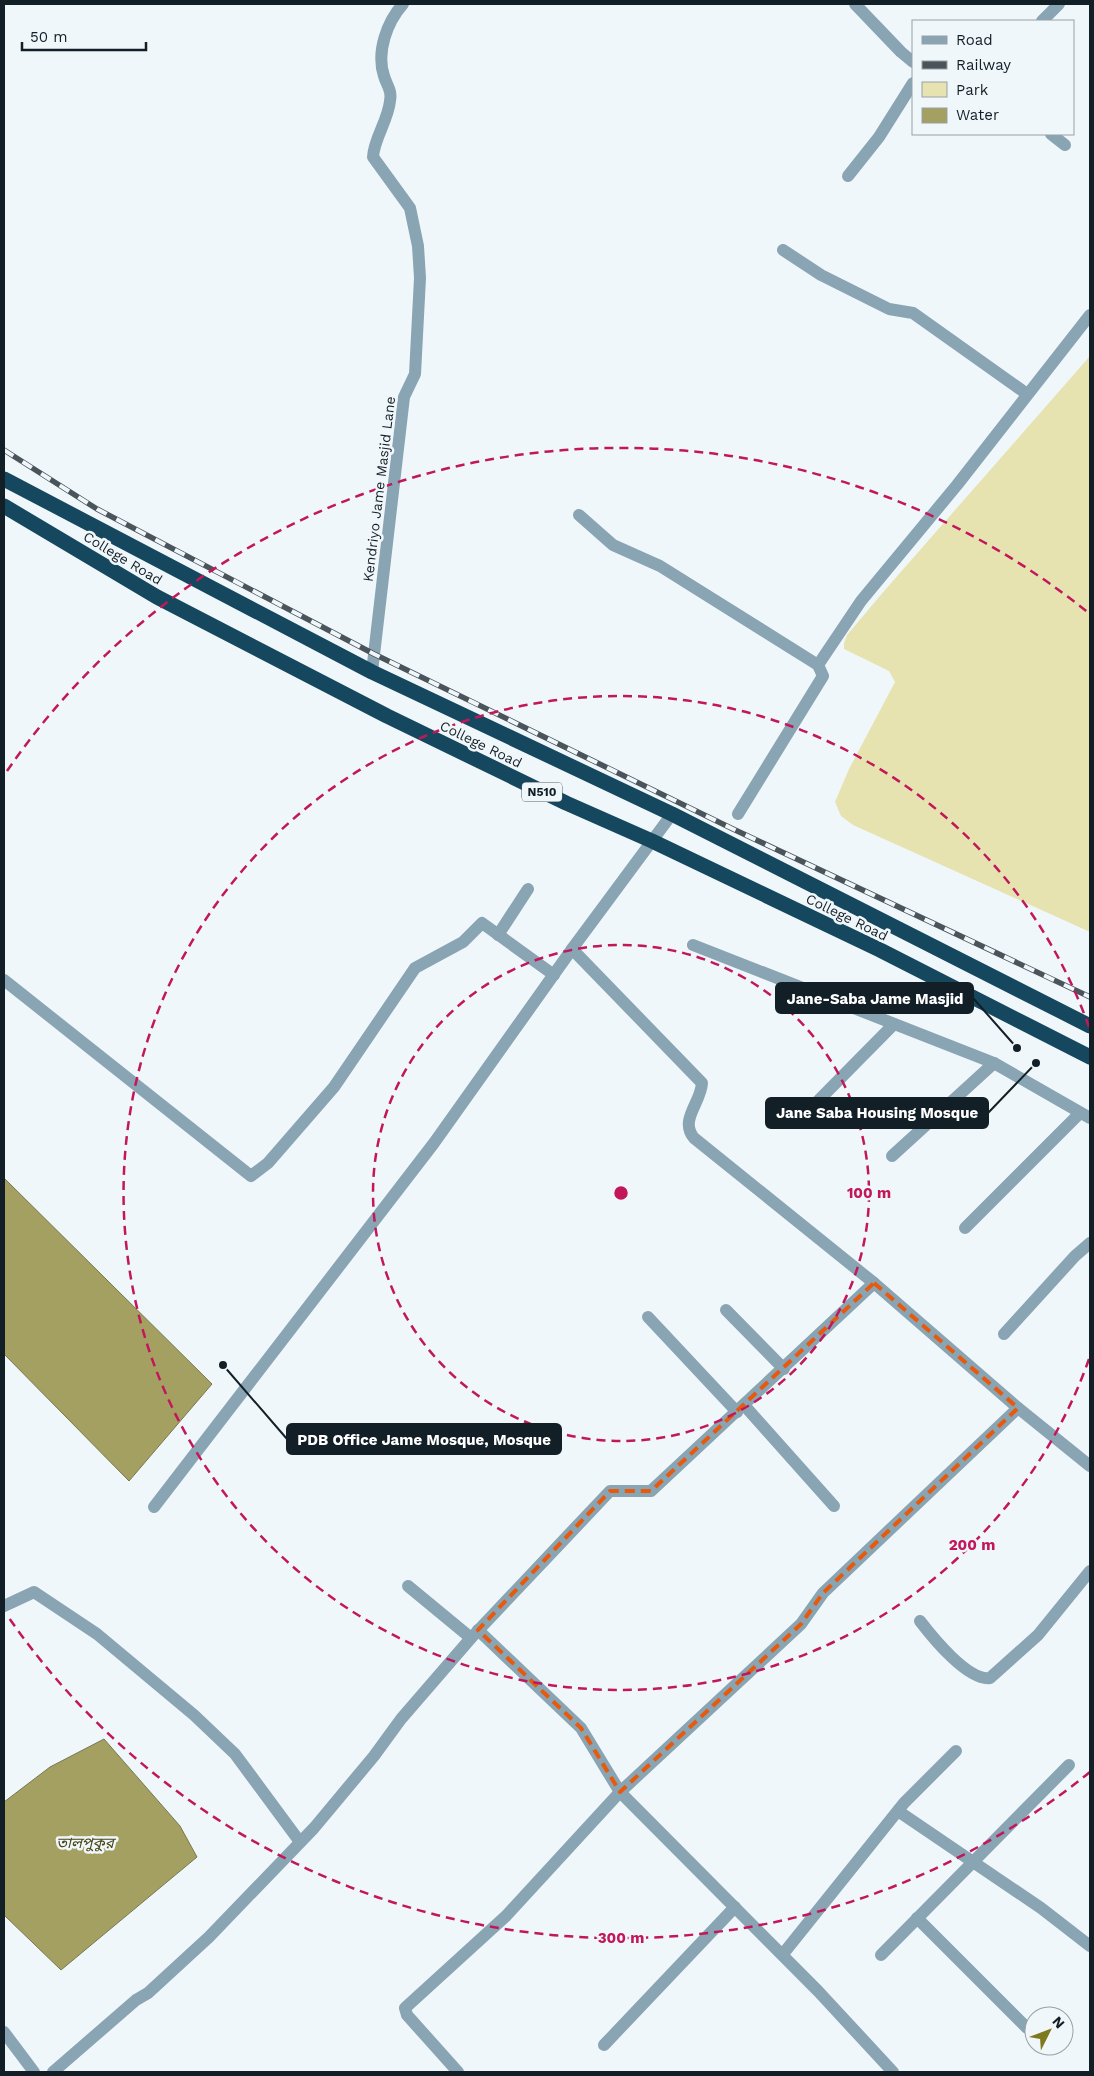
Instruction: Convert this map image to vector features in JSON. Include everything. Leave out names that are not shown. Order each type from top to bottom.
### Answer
[{"type":"highway","name":"College Road","points":[[4,480],[372,672],[672,814],[1090,1026]]},
{"type":"highway","name":"College Road","points":[[4,506],[157,597],[234,638],[539,790],[880,950],[1090,1057]]},
{"type":"street","name":"Kendriyo Jame Masjid Lane","points":[[372,672],[404,397],[415,374],[420,287],[418,246],[410,208],[373,157],[390,104],[391,89],[384,77],[381,48],[397,10],[403,4]]},
{"type":"street","points":[[855,4],[912,61]]},
{"type":"street","points":[[1043,20],[1059,4]]},
{"type":"street","points":[[848,176],[879,137],[912,85]]},
{"type":"street","points":[[1052,135],[1065,145]]},
{"type":"street","points":[[784,250],[821,275],[888,309],[913,313],[1027,394]]},
{"type":"street","points":[[818,665],[861,601],[945,500],[1090,315]]},
{"type":"street","points":[[579,515],[613,545],[660,566],[818,665],[823,676],[738,814]]},
{"type":"street","points":[[154,1507],[434,1142],[572,949],[672,814]]},
{"type":"street","points":[[498,935],[528,889]]},
{"type":"street","points":[[4,980],[251,1176],[275,1156],[334,1087],[415,968],[463,942],[482,923],[554,974]]},
{"type":"street","points":[[693,945],[994,1063],[1085,1115],[965,1228]]},
{"type":"street","points":[[572,949],[702,1083],[702,1090],[688,1122],[690,1132],[694,1138],[874,1284],[1018,1408],[1090,1466]]},
{"type":"street","points":[[813,1106],[894,1024]]},
{"type":"street","points":[[892,1156],[994,1063]]},
{"type":"street","points":[[1004,1334],[1075,1256],[1090,1244]]},
{"type":"street","points":[[53,2072],[136,2000],[148,1993],[209,1937],[300,1842],[346,1790],[401,1719],[474,1634],[610,1491],[651,1491],[874,1284]]},
{"type":"street","points":[[726,1310],[784,1369]]},
{"type":"street","points":[[648,1317],[741,1408],[834,1506]]},
{"type":"street","points":[[458,2072],[407,2015],[405,2008],[506,1916],[620,1792],[801,1624],[823,1593],[1018,1408]]},
{"type":"street","points":[[920,1621],[942,1649],[978,1676],[990,1678],[1038,1635],[1090,1571]]},
{"type":"street","points":[[408,1586],[474,1634],[581,1728],[620,1792],[783,1954],[893,2072]]},
{"type":"street","points":[[4,1606],[34,1592],[97,1634],[194,1715],[234,1754],[300,1842]]},
{"type":"street","points":[[783,1954],[898,1811],[956,1750]]},
{"type":"street","points":[[881,1955],[1069,1765]]},
{"type":"street","points":[[898,1811],[1041,1908],[1090,1946]]},
{"type":"street","points":[[604,2045],[735,1907]]},
{"type":"street","points":[[917,1918],[1024,2024]]},
{"type":"street","points":[[4,2032],[34,2072]]},
{"type":"highlighted area","points":[[874,1283],[1018,1408],[823,1593],[801,1624],[620,1792],[581,1728],[478,1630],[610,1491],[651,1491]]},
{"type":"green space","points":[[1090,356],[1090,932],[853,825],[841,816],[835,802],[849,769],[895,682],[889,671],[844,649],[847,635]]},
{"type":"water","points":[[4,1178],[212,1384],[129,1481],[4,1354]]},
{"type":"water","name":"তালপুকুর","points":[[104,1739],[180,1826],[197,1857],[61,1970],[4,1915],[4,1802],[50,1767]]},
{"type":"railway","points":[[4,450],[97,509],[374,654],[733,829],[1090,997]]},
{"type":"place","name":"Jane-Saba Jame Masjid","points":[[1017,1048]]},
{"type":"place","name":"Jane Saba Housing Mosque","points":[[1036,1063]]},
{"type":"place","name":"PDB Office Jame Mosque, Mosque","points":[[223,1365]]}]
